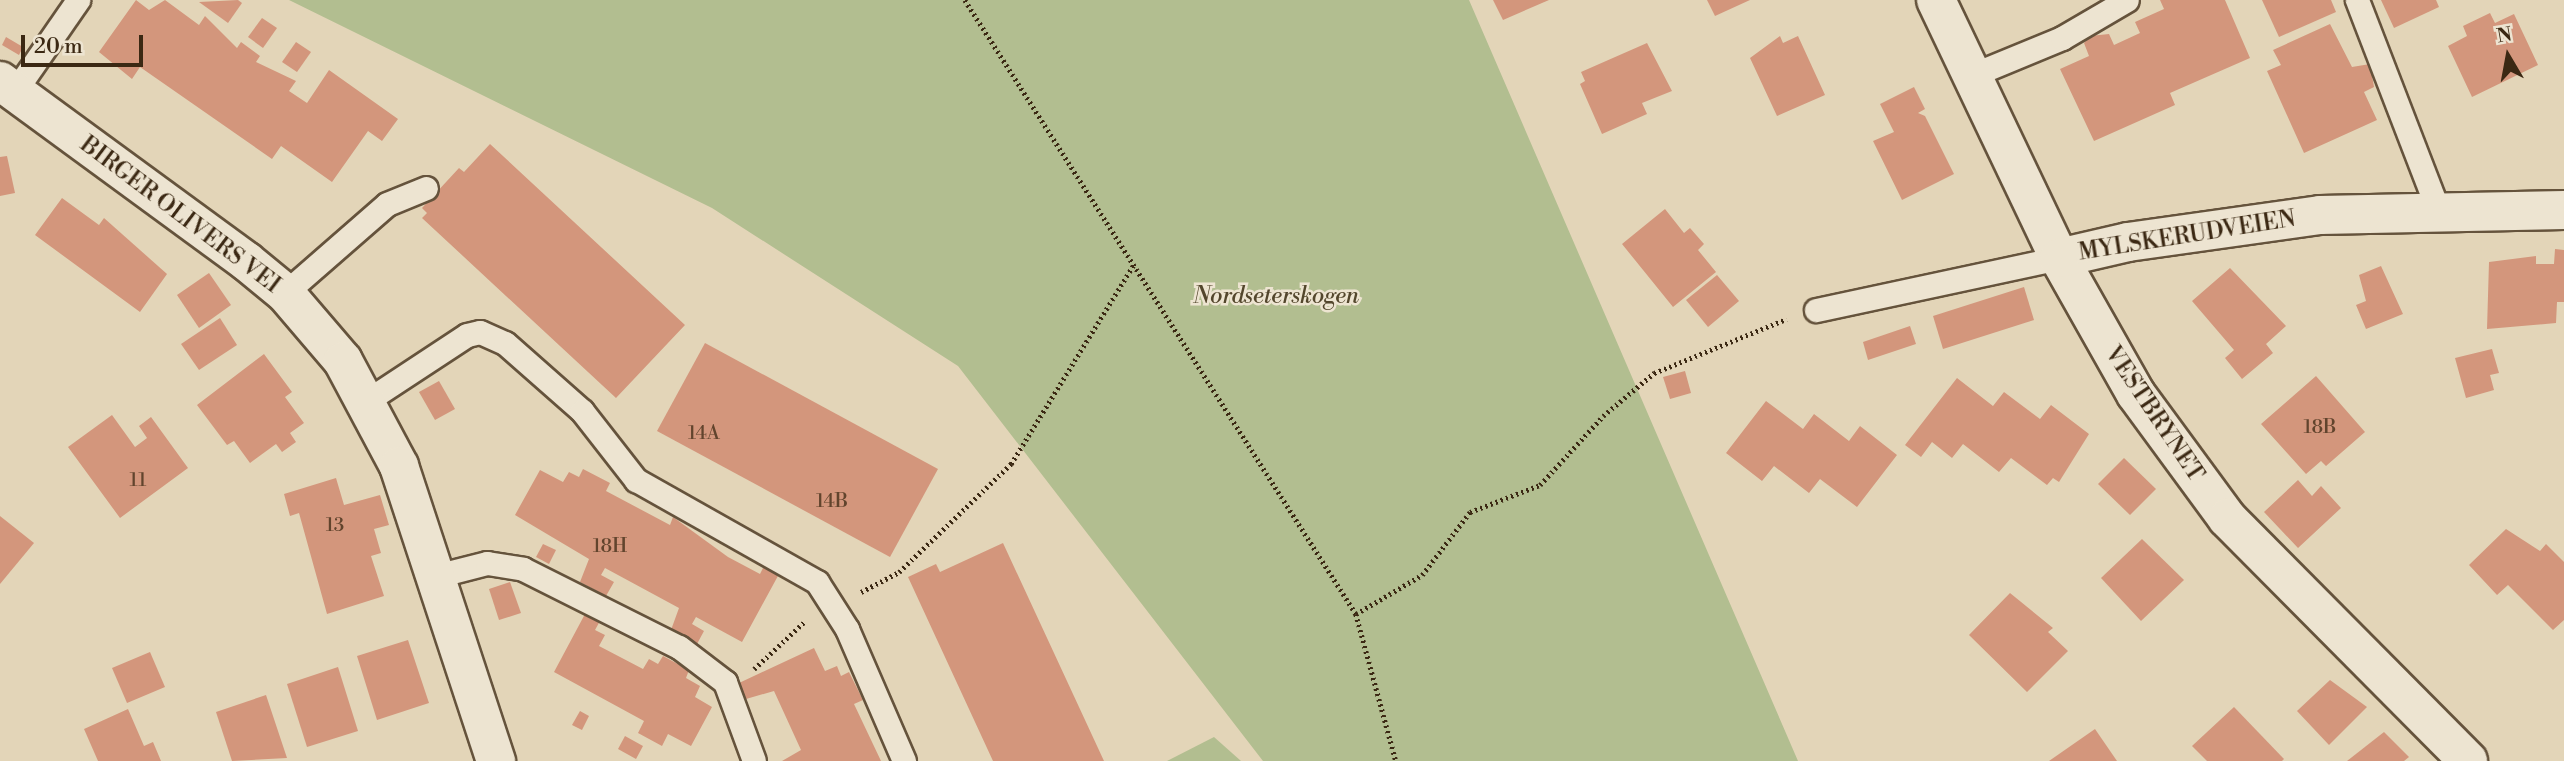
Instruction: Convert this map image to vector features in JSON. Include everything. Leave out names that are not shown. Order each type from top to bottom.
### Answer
[{"type":"street","name":"VESTBRYNET","points":[[1936,0],[2059,258],[2136,394],[2227,518],[2468,761]]},
{"type":"street","name":"BIRGER OLIVERS VEI","points":[[8,86],[285,293],[368,400],[436,576],[496,761]]},
{"type":"street","name":"MYLSKERUDVEIEN","points":[[2059,258],[2128,242],[2320,215],[2564,210]]},
{"type":"lane","points":[[8,86],[78,0]]},
{"type":"lane","points":[[1970,76],[2062,38],[2127,0]]},
{"type":"lane","points":[[2357,0],[2439,212]]},
{"type":"lane","points":[[285,293],[387,204],[426,188]]},
{"type":"lane","name":"MYLSKERUDVEIEN","points":[[1816,310],[2059,258]]},
{"type":"lane","points":[[368,400],[467,335],[491,335],[582,411],[636,480],[796,567],[834,605],[904,761]]},
{"type":"lane","points":[[436,576],[487,563],[515,566],[679,647],[725,682],[754,761]]},
{"type":"path","points":[[965,0],[1356,614],[1396,761]]},
{"type":"path","points":[[834,605],[900,572],[1011,464],[1133,264]]},
{"type":"path","points":[[1356,614],[1422,575],[1470,512],[1540,485],[1603,416],[1654,373],[1765,325],[1816,310]]},
{"type":"path","points":[[754,670],[800,625]]},
{"type":"green space","name":"Nordseterskogen","points":[[289,0],[1469,0],[1798,761],[1263,761],[958,366],[712,208]]},
{"type":"green space","points":[[1214,737],[1241,761],[1167,761]]},
{"type":"building","points":[[136,0],[149,10],[165,0],[199,25],[205,16],[237,48],[241,42],[260,56],[256,62],[296,81],[289,91],[307,103],[329,70],[398,119],[382,141],[368,131],[332,182],[281,146],[272,159],[140,67],[132,79],[99,52]]},
{"type":"building","points":[[238,0],[242,3],[228,23],[199,2]]},
{"type":"building","points":[[1493,0],[1549,0],[1503,20]]},
{"type":"building","points":[[1707,0],[1750,0],[1715,16]]},
{"type":"building","points":[[2160,0],[2225,0],[2250,58],[2170,93],[2175,105],[2094,141],[2060,69],[2089,56],[2084,43],[2090,36],[2109,34],[2114,45],[2140,33],[2135,22],[2164,9]]},
{"type":"building","points":[[2262,0],[2331,0],[2336,12],[2279,37]]},
{"type":"building","points":[[2381,0],[2436,0],[2439,7],[2394,28]]},
{"type":"building","points":[[2490,13],[2495,23],[2514,14],[2538,65],[2472,97],[2448,46],[2467,36],[2463,26]]},
{"type":"building","points":[[262,18],[277,28],[263,48],[248,37]]},
{"type":"building","points":[[2330,24],[2352,67],[2370,64],[2374,87],[2364,92],[2377,120],[2304,153],[2267,71],[2281,65],[2273,50]]},
{"type":"building","points":[[1780,36],[1783,43],[1798,36],[1825,95],[1777,116],[1750,58]]},
{"type":"building","points":[[6,37],[23,47],[19,55],[2,45]]},
{"type":"building","points":[[296,42],[311,52],[297,72],[282,62]]},
{"type":"building","points":[[1647,43],[1672,91],[1642,103],[1647,114],[1602,134],[1580,84],[1585,81],[1581,72]]},
{"type":"building","points":[[1914,87],[1925,109],[1918,113],[1925,116],[1954,174],[1902,200],[1873,141],[1894,132],[1880,104]]},
{"type":"building","points":[[490,144],[685,325],[616,398],[422,218],[427,213],[422,208],[459,168],[464,172]]},
{"type":"building","points":[[7,156],[15,193],[0,196],[0,157]]},
{"type":"building","points":[[62,198],[99,225],[104,218],[167,274],[140,312],[35,235]]},
{"type":"building","points":[[1665,209],[1684,233],[1690,228],[1704,244],[1698,250],[1716,272],[1673,307],[1622,244]]},
{"type":"building","points":[[2555,249],[2564,250],[2564,302],[2557,302],[2556,323],[2487,329],[2489,262],[2536,256],[2536,264],[2554,264]]},
{"type":"building","points":[[2381,266],[2403,314],[2366,329],[2356,305],[2366,301],[2359,275]]},
{"type":"building","points":[[2230,268],[2286,326],[2266,344],[2273,353],[2242,379],[2225,358],[2234,350],[2192,301]]},
{"type":"building","points":[[209,273],[231,305],[199,328],[177,295]]},
{"type":"building","points":[[1717,275],[1739,301],[1708,327],[1686,300]]},
{"type":"building","points":[[2024,287],[2034,320],[1943,349],[1933,316]]},
{"type":"building","points":[[220,318],[237,345],[199,370],[181,344]]},
{"type":"building","points":[[1910,326],[1916,344],[1868,360],[1863,342]]},
{"type":"building","points":[[705,343],[938,469],[890,557],[657,431]]},
{"type":"building","points":[[2492,349],[2499,373],[2490,375],[2494,390],[2466,398],[2455,358]]},
{"type":"building","points":[[264,354],[292,392],[285,397],[304,423],[290,433],[296,442],[282,452],[276,444],[250,463],[234,441],[227,445],[197,405]]},
{"type":"building","points":[[1685,371],[1691,393],[1670,399],[1663,377]]},
{"type":"building","points":[[2316,376],[2365,432],[2326,466],[2321,461],[2306,474],[2261,424]]},
{"type":"building","points":[[1957,378],[1993,406],[2004,392],[2040,419],[2051,405],[2089,434],[2059,482],[2053,478],[2047,485],[2011,458],[1999,472],[1963,444],[1952,458],[1932,442],[1921,457],[1905,445]]},
{"type":"building","points":[[439,381],[455,409],[435,420],[419,392]]},
{"type":"building","points":[[1766,401],[1803,429],[1814,414],[1849,441],[1860,426],[1897,455],[1857,507],[1820,479],[1809,493],[1774,466],[1762,481],[1726,453]]},
{"type":"building","points":[[112,415],[135,447],[147,438],[139,426],[151,417],[188,468],[120,518],[68,447]]},
{"type":"building","points":[[2124,458],[2156,489],[2130,515],[2098,484]]},
{"type":"building","points":[[583,469],[610,483],[606,491],[670,525],[673,517],[728,557],[760,574],[764,566],[779,574],[742,642],[696,617],[692,624],[704,631],[697,644],[671,630],[679,608],[605,568],[601,575],[614,582],[606,596],[580,582],[589,559],[515,515],[540,470],[563,482],[569,472],[579,477]]},
{"type":"building","points":[[336,478],[344,505],[380,495],[389,525],[374,529],[381,553],[371,556],[384,596],[327,614],[299,513],[290,516],[284,494]]},
{"type":"building","points":[[2298,480],[2312,496],[2321,486],[2341,508],[2298,548],[2264,512]]},
{"type":"building","points":[[0,516],[34,543],[0,584]]},
{"type":"building","points":[[2506,529],[2540,551],[2546,544],[2564,562],[2564,620],[2553,630],[2508,585],[2497,595],[2469,565]]},
{"type":"building","points":[[2142,539],[2184,580],[2141,621],[2101,578]]},
{"type":"building","points":[[1003,543],[1104,761],[993,761],[908,577],[936,564],[940,572]]},
{"type":"building","points":[[543,544],[556,550],[549,564],[536,557]]},
{"type":"building","points":[[510,582],[521,613],[499,620],[489,589]]},
{"type":"building","points":[[2010,593],[2053,628],[2048,632],[2068,651],[2027,692],[1969,635]]},
{"type":"building","points":[[585,614],[600,621],[595,630],[605,635],[599,646],[643,669],[649,659],[658,664],[663,656],[689,670],[686,678],[700,686],[695,697],[712,707],[691,746],[668,734],[662,746],[638,733],[644,721],[554,672]]},
{"type":"building","points":[[408,640],[429,703],[377,720],[357,656]]},
{"type":"building","points":[[814,648],[825,671],[837,666],[841,676],[849,672],[863,700],[854,704],[881,761],[782,761],[801,750],[774,691],[746,699],[739,683]]},
{"type":"building","points":[[150,652],[165,687],[127,703],[112,668]]},
{"type":"building","points":[[338,667],[358,731],[307,747],[287,684]]},
{"type":"building","points":[[2330,680],[2367,707],[2329,745],[2297,711]]},
{"type":"building","points":[[266,695],[287,758],[232,761],[216,712]]},
{"type":"building","points":[[2234,707],[2284,759],[2282,761],[2207,761],[2192,746]]},
{"type":"building","points":[[128,709],[144,746],[153,742],[161,761],[98,761],[84,729]]},
{"type":"building","points":[[580,711],[589,716],[582,730],[572,725]]},
{"type":"building","points":[[2095,729],[2117,761],[2049,761]]},
{"type":"building","points":[[2384,732],[2409,757],[2404,761],[2347,761]]},
{"type":"building","points":[[625,736],[643,746],[636,759],[618,749]]}]
